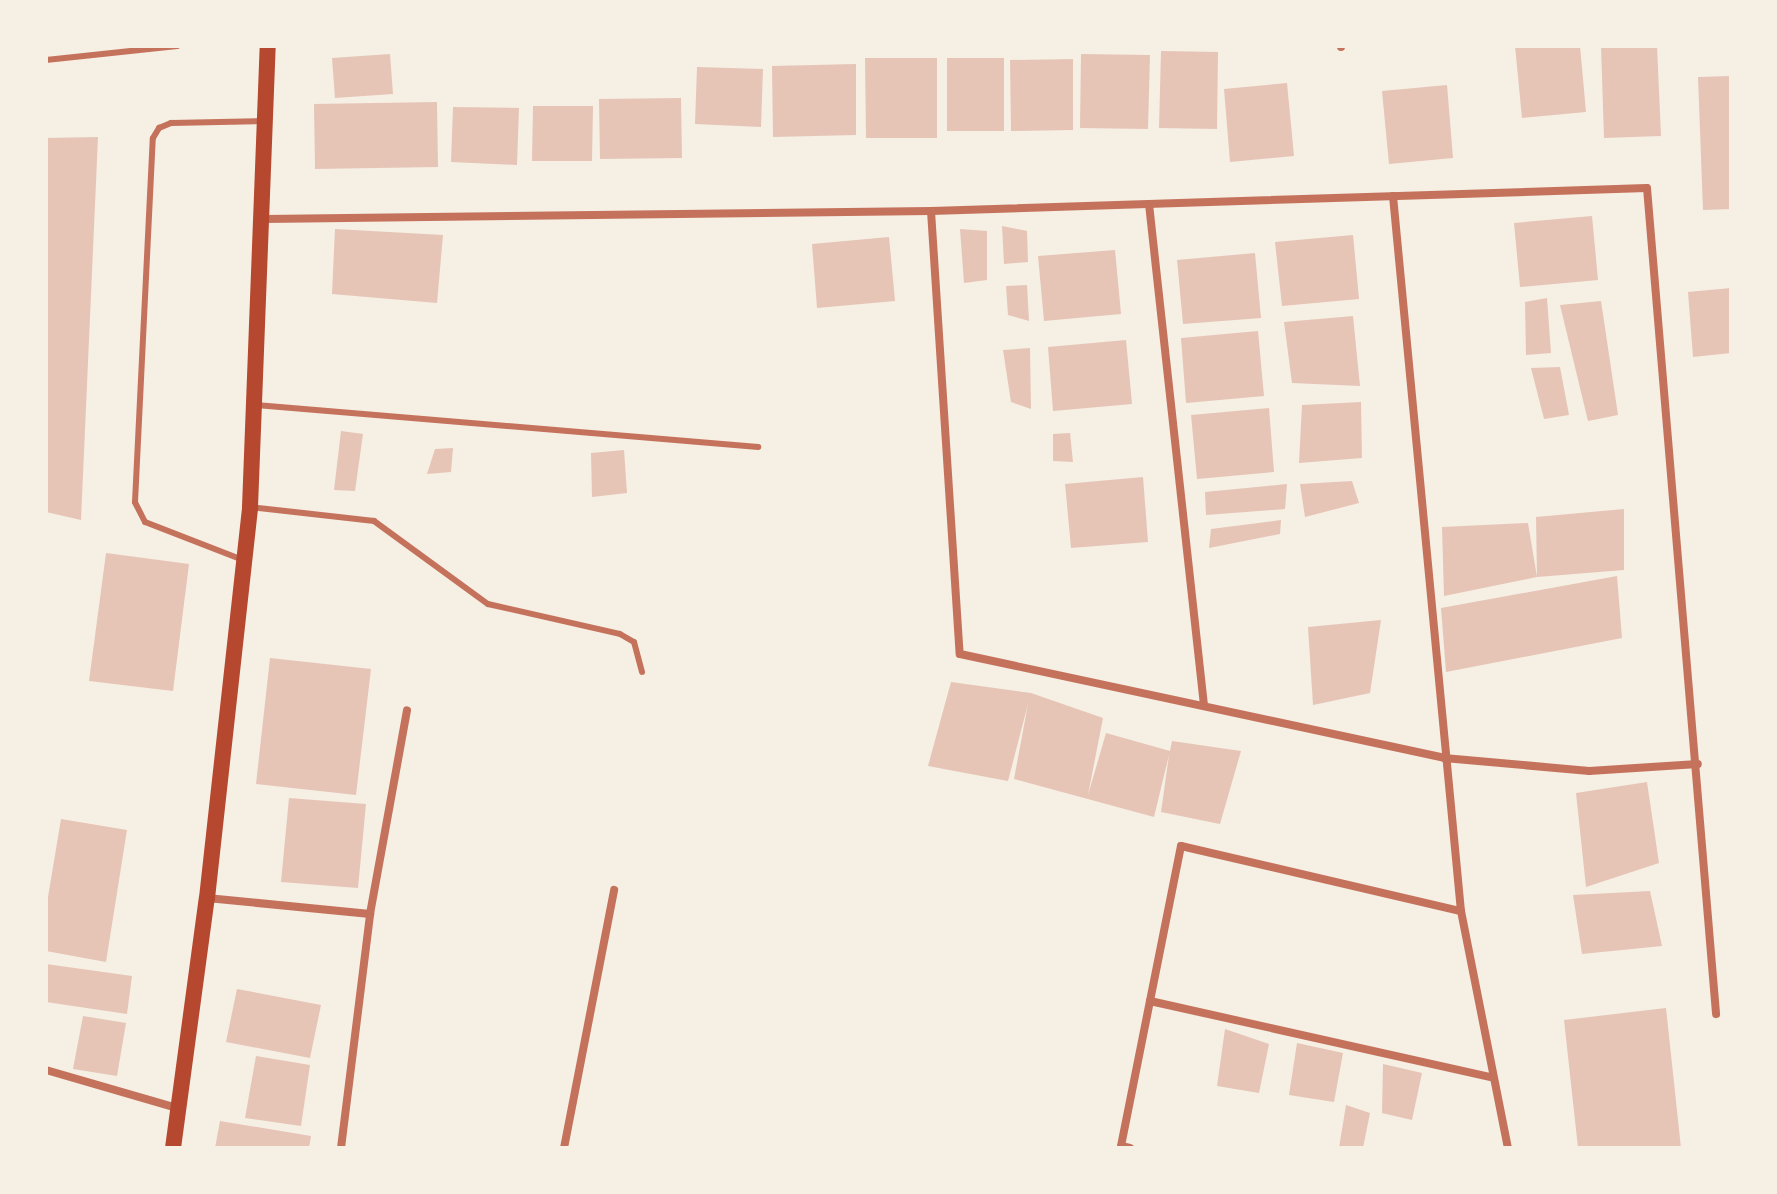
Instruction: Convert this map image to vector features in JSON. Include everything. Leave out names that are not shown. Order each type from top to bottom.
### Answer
[{"type":"main road","points":[[173,1148],[207,898],[250,507],[264,219],[268,46]]},
{"type":"street","points":[[264,219],[931,211],[1647,188],[1698,764],[1716,1014]]},
{"type":"street","points":[[1393,196],[1444,758],[1461,911],[1491,1077],[1508,1148]]},
{"type":"street","points":[[1149,204],[1204,705]]},
{"type":"street","points":[[931,211],[960,654],[1444,758],[1589,771],[1698,764]]},
{"type":"street","points":[[341,1148],[370,914],[407,710]]},
{"type":"street","points":[[1126,1147],[1150,1001],[1181,846],[1461,911]]},
{"type":"street","points":[[564,1148],[614,890]]},
{"type":"street","points":[[207,898],[370,914]]},
{"type":"street","points":[[1150,1001],[1491,1077]]},
{"type":"street","points":[[46,1070],[177,1108]]},
{"type":"lane","points":[[46,60],[177,46]]},
{"type":"lane","points":[[244,560],[145,522],[135,502],[153,138],[159,128],[171,123],[267,121]]},
{"type":"lane","points":[[256,405],[758,447]]},
{"type":"lane","points":[[250,507],[374,521],[488,604],[620,634],[634,642],[642,672]]},
{"type":"building","points":[[1515,46],[1580,46],[1586,112],[1522,118]]},
{"type":"building","points":[[1601,46],[1657,46],[1661,136],[1604,138]]},
{"type":"building","points":[[1161,51],[1218,52],[1217,129],[1159,128]]},
{"type":"building","points":[[390,54],[393,94],[335,98],[332,58]]},
{"type":"building","points":[[1081,54],[1150,55],[1148,129],[1080,128]]},
{"type":"building","points":[[865,58],[937,58],[937,138],[866,138]]},
{"type":"building","points":[[947,58],[1004,58],[1004,131],[947,131]]},
{"type":"building","points":[[1073,59],[1073,130],[1011,131],[1010,60]]},
{"type":"building","points":[[856,64],[856,135],[773,137],[772,66]]},
{"type":"building","points":[[697,67],[763,69],[761,127],[695,124]]},
{"type":"building","points":[[1731,76],[1731,209],[1703,210],[1698,77]]},
{"type":"building","points":[[1287,83],[1294,156],[1230,162],[1224,89]]},
{"type":"building","points":[[1447,85],[1453,158],[1389,164],[1382,91]]},
{"type":"building","points":[[681,98],[682,158],[600,159],[599,99]]},
{"type":"building","points":[[437,102],[438,167],[315,169],[314,104]]},
{"type":"building","points":[[533,106],[593,106],[592,161],[532,161]]},
{"type":"building","points":[[453,107],[519,108],[517,165],[451,162]]},
{"type":"building","points":[[98,137],[81,520],[46,512],[46,138]]},
{"type":"building","points":[[1592,216],[1598,280],[1520,287],[1514,223]]},
{"type":"building","points":[[1002,226],[1027,231],[1028,262],[1004,264]]},
{"type":"building","points":[[335,229],[443,235],[437,303],[332,294]]},
{"type":"building","points":[[960,229],[987,231],[987,280],[964,283]]},
{"type":"building","points":[[1353,235],[1359,299],[1282,306],[1275,242]]},
{"type":"building","points":[[889,237],[895,301],[817,308],[812,244]]},
{"type":"building","points":[[1115,250],[1121,314],[1044,321],[1038,256]]},
{"type":"building","points":[[1255,253],[1261,318],[1183,324],[1177,260]]},
{"type":"building","points":[[1027,285],[1029,321],[1008,315],[1006,286]]},
{"type":"building","points":[[1731,288],[1731,353],[1693,357],[1688,292]]},
{"type":"building","points":[[1547,298],[1551,353],[1526,355],[1525,302]]},
{"type":"building","points":[[1601,301],[1618,415],[1588,421],[1560,305]]},
{"type":"building","points":[[1353,316],[1360,386],[1292,383],[1284,322]]},
{"type":"building","points":[[1258,331],[1264,396],[1186,403],[1181,338]]},
{"type":"building","points":[[1126,340],[1132,404],[1053,411],[1048,347]]},
{"type":"building","points":[[1030,348],[1031,409],[1011,402],[1003,350]]},
{"type":"building","points":[[1560,367],[1569,415],[1544,419],[1531,368]]},
{"type":"building","points":[[1361,402],[1362,458],[1299,463],[1302,405]]},
{"type":"building","points":[[1269,408],[1274,472],[1197,479],[1191,415]]},
{"type":"building","points":[[341,431],[363,434],[355,491],[334,490]]},
{"type":"building","points":[[1070,433],[1073,462],[1053,461],[1053,434]]},
{"type":"building","points":[[453,448],[451,472],[427,474],[435,449]]},
{"type":"building","points":[[624,450],[627,493],[592,497],[591,453]]},
{"type":"building","points":[[1143,477],[1148,542],[1071,548],[1065,484]]},
{"type":"building","points":[[1352,481],[1359,503],[1305,517],[1300,484]]},
{"type":"building","points":[[1287,484],[1285,509],[1206,515],[1205,492]]},
{"type":"building","points":[[1624,509],[1624,570],[1537,577],[1536,517]]},
{"type":"building","points":[[1281,520],[1280,534],[1209,548],[1211,529]]},
{"type":"building","points":[[1528,523],[1537,577],[1444,596],[1442,527]]},
{"type":"building","points":[[106,553],[189,564],[173,691],[89,681]]},
{"type":"building","points":[[1617,576],[1622,638],[1446,672],[1441,608]]},
{"type":"building","points":[[1381,620],[1370,693],[1313,705],[1308,627]]},
{"type":"building","points":[[270,658],[371,669],[356,795],[256,784]]},
{"type":"building","points":[[951,682],[1031,693],[1103,718],[1088,795],[1106,733],[1170,751],[1172,741],[1241,751],[1220,824],[1161,812],[1169,755],[1154,817],[1014,779],[1028,704],[1008,781],[928,766]]},
{"type":"building","points":[[1647,782],[1659,863],[1586,887],[1576,793]]},
{"type":"building","points":[[289,798],[366,804],[358,888],[281,882]]},
{"type":"building","points":[[61,819],[127,830],[106,962],[46,951],[46,909]]},
{"type":"building","points":[[1650,891],[1662,946],[1582,954],[1573,895]]},
{"type":"building","points":[[46,964],[132,976],[127,1014],[46,1002]]},
{"type":"building","points":[[237,989],[321,1005],[310,1058],[226,1042]]},
{"type":"building","points":[[1666,1008],[1681,1148],[1578,1148],[1564,1020]]},
{"type":"building","points":[[83,1016],[126,1023],[117,1076],[73,1069]]},
{"type":"building","points":[[1225,1029],[1269,1044],[1259,1093],[1217,1086]]},
{"type":"building","points":[[1297,1043],[1343,1053],[1334,1102],[1289,1095]]},
{"type":"building","points":[[256,1056],[310,1065],[301,1126],[245,1118]]},
{"type":"building","points":[[1383,1064],[1422,1073],[1412,1120],[1382,1113]]},
{"type":"building","points":[[1346,1105],[1370,1113],[1363,1148],[1339,1148]]},
{"type":"building","points":[[220,1121],[311,1136],[309,1148],[215,1148]]}]
